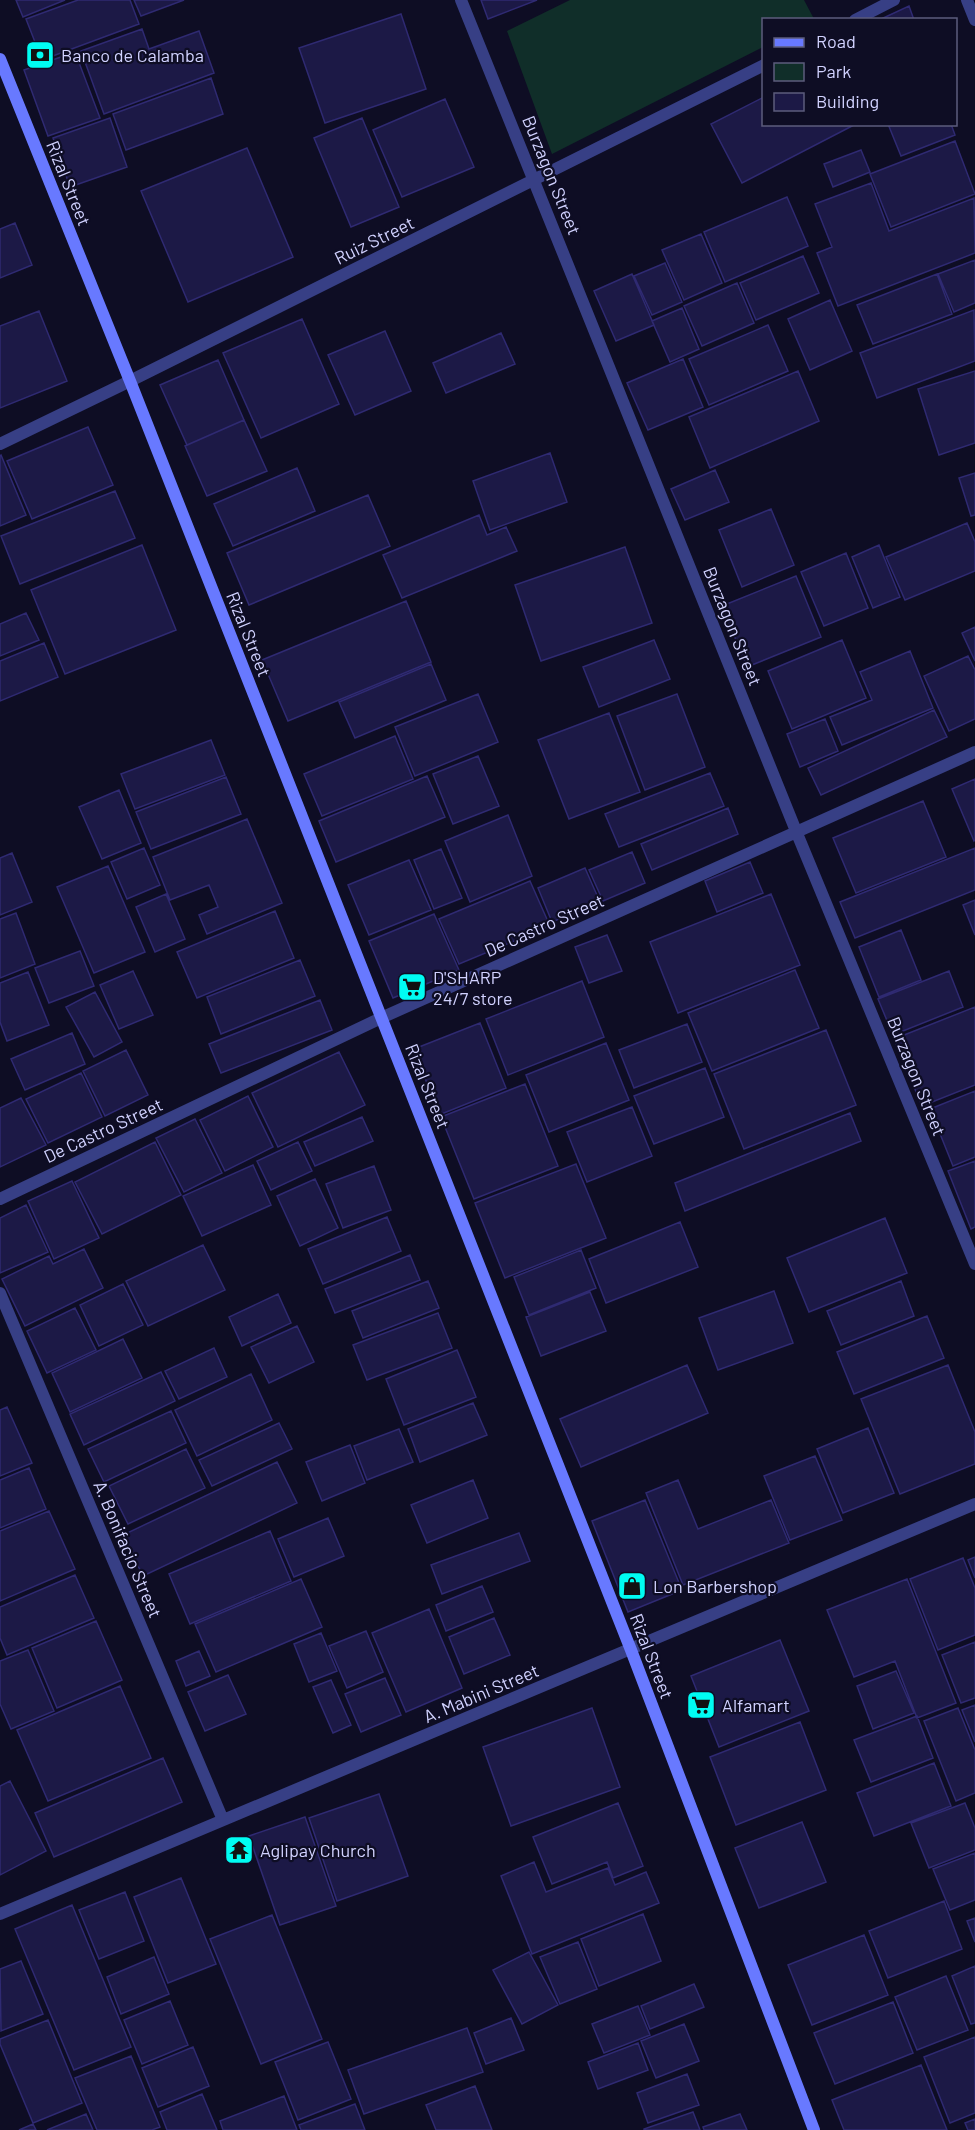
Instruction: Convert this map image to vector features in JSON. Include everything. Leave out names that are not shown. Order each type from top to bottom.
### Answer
[{"type":"main road","name":"Rizal Street","points":[[0,59],[130,381],[631,1650],[813,2130]]},
{"type":"street","name":"Burzagon Street","points":[[461,0],[796,831],[975,1264]]},
{"type":"street","points":[[859,18],[894,0]]},
{"type":"street","points":[[967,0],[975,20]]},
{"type":"street","name":"Ruiz Street","points":[[0,444],[762,66]]},
{"type":"street","name":"De Castro Street","points":[[0,1199],[381,1018],[975,752]]},
{"type":"street","name":"A. Bonifacio Street","points":[[0,1293],[223,1820]]},
{"type":"street","name":"A. Mabini Street","points":[[0,1914],[975,1504]]},
{"type":"green space","points":[[570,0],[804,0],[813,18],[762,18],[762,48],[552,154],[507,31]]},
{"type":"building","points":[[16,0],[65,0],[23,17]]},
{"type":"building","points":[[78,0],[130,0],[139,24],[42,60],[26,19]]},
{"type":"building","points":[[134,0],[184,0],[141,16]]},
{"type":"building","points":[[481,0],[537,0],[488,19]]},
{"type":"building","points":[[909,6],[913,18],[883,18]]},
{"type":"building","points":[[401,14],[426,89],[325,123],[299,48]]},
{"type":"building","points":[[142,29],[149,49],[199,31],[214,73],[104,114],[81,51]]},
{"type":"building","points":[[75,52],[100,118],[48,136],[24,70]]},
{"type":"building","points":[[211,78],[223,114],[126,150],[113,114]]},
{"type":"building","points":[[762,98],[762,126],[852,126],[742,183],[711,124]]},
{"type":"building","points":[[445,99],[474,167],[402,197],[373,130]]},
{"type":"building","points":[[110,118],[127,167],[70,187],[53,138]]},
{"type":"building","points":[[362,118],[399,207],[351,227],[314,138]]},
{"type":"building","points":[[889,126],[952,126],[955,135],[901,156]]},
{"type":"building","points":[[955,141],[975,194],[891,227],[870,174]]},
{"type":"building","points":[[247,148],[293,257],[188,302],[141,191]]},
{"type":"building","points":[[861,150],[870,172],[833,187],[824,164]]},
{"type":"building","points":[[871,183],[889,231],[974,198],[975,253],[838,306],[817,253],[832,247],[815,204]]},
{"type":"building","points":[[787,197],[808,246],[725,282],[704,232]]},
{"type":"building","points":[[15,223],[32,265],[0,278],[0,229]]},
{"type":"building","points":[[701,234],[722,283],[684,300],[662,250]]},
{"type":"building","points":[[803,256],[819,293],[756,320],[740,283]]},
{"type":"building","points":[[975,260],[975,303],[954,312],[938,274]]},
{"type":"building","points":[[665,263],[682,302],[652,315],[634,276]]},
{"type":"building","points":[[632,274],[654,325],[616,341],[594,291]]},
{"type":"building","points":[[937,274],[952,314],[873,344],[857,305]]},
{"type":"building","points":[[737,283],[754,323],[702,346],[684,306]]},
{"type":"building","points":[[830,300],[852,351],[810,370],[788,319]]},
{"type":"building","points":[[682,308],[699,349],[670,362],[652,321]]},
{"type":"building","points":[[974,310],[975,361],[877,398],[860,353]]},
{"type":"building","points":[[39,311],[67,381],[0,408],[0,326]]},
{"type":"building","points":[[302,319],[339,404],[261,438],[223,353]]},
{"type":"building","points":[[768,325],[788,371],[709,405],[689,359]]},
{"type":"building","points":[[385,331],[411,391],[355,415],[328,355]]},
{"type":"building","points":[[501,333],[515,364],[446,393],[433,363]]},
{"type":"building","points":[[683,359],[703,407],[648,430],[627,383]]},
{"type":"building","points":[[218,360],[244,420],[187,445],[160,385]]},
{"type":"building","points":[[798,371],[819,421],[710,468],[689,417]]},
{"type":"building","points":[[975,371],[975,443],[939,455],[918,389]]},
{"type":"building","points":[[244,420],[267,471],[207,496],[185,446]]},
{"type":"building","points":[[88,427],[113,485],[32,519],[7,461]]},
{"type":"building","points":[[550,453],[567,502],[490,530],[473,481]]},
{"type":"building","points":[[0,456],[26,515],[0,526]]},
{"type":"building","points":[[297,468],[315,511],[233,546],[214,504]]},
{"type":"building","points":[[715,470],[729,502],[685,520],[671,489]]},
{"type":"building","points":[[975,473],[975,515],[971,516],[959,478]]},
{"type":"building","points":[[115,491],[135,538],[20,584],[1,536]]},
{"type":"building","points":[[368,495],[390,546],[249,605],[227,553]]},
{"type":"building","points":[[771,509],[794,565],[742,587],[719,530]]},
{"type":"building","points":[[479,515],[487,535],[506,527],[517,551],[402,598],[383,555]]},
{"type":"building","points":[[967,523],[975,542],[975,571],[905,600],[886,557]]},
{"type":"building","points":[[142,545],[176,630],[65,674],[31,590]]},
{"type":"building","points":[[879,545],[900,597],[873,608],[852,557]]},
{"type":"building","points":[[625,547],[652,623],[541,661],[515,585]]},
{"type":"building","points":[[846,553],[868,608],[824,626],[801,572]]},
{"type":"building","points":[[796,576],[821,637],[747,667],[722,606]]},
{"type":"building","points":[[406,601],[431,662],[288,721],[262,660]]},
{"type":"building","points":[[26,613],[39,640],[0,656],[0,624]]},
{"type":"building","points":[[975,627],[975,661],[962,633]]},
{"type":"building","points":[[654,640],[670,679],[599,707],[583,667]]},
{"type":"building","points":[[842,640],[866,698],[792,729],[768,671]]},
{"type":"building","points":[[44,643],[58,677],[0,701],[0,661]]},
{"type":"building","points":[[910,651],[933,708],[842,745],[830,717],[872,700],[860,672]]},
{"type":"building","points":[[968,656],[975,670],[975,719],[949,731],[924,676]]},
{"type":"building","points":[[431,664],[446,700],[355,738],[339,702]]},
{"type":"building","points":[[478,694],[498,742],[415,776],[395,727]]},
{"type":"building","points":[[677,694],[705,767],[645,790],[617,716]]},
{"type":"building","points":[[934,710],[947,737],[821,795],[808,768]]},
{"type":"building","points":[[609,713],[640,792],[569,819],[538,740]]},
{"type":"building","points":[[825,719],[838,751],[800,767],[787,734]]},
{"type":"building","points":[[395,736],[413,779],[322,816],[304,774]]},
{"type":"building","points":[[211,740],[225,775],[135,809],[121,774]]},
{"type":"building","points":[[478,756],[499,806],[453,824],[433,774]]},
{"type":"building","points":[[710,773],[724,806],[619,847],[605,814]]},
{"type":"building","points":[[427,776],[445,817],[336,862],[319,821]]},
{"type":"building","points":[[226,777],[241,814],[151,849],[136,812]]},
{"type":"building","points":[[975,779],[975,840],[974,841],[952,789]]},
{"type":"building","points":[[119,790],[141,843],[102,859],[79,807]]},
{"type":"building","points":[[923,801],[946,857],[856,893],[833,838]]},
{"type":"building","points":[[728,808],[738,834],[652,870],[641,844]]},
{"type":"building","points":[[508,815],[532,876],[470,902],[445,841]]},
{"type":"building","points":[[247,819],[282,903],[207,934],[199,915],[218,907],[209,885],[170,900],[153,857]]},
{"type":"building","points":[[144,848],[160,885],[127,899],[111,862]]},
{"type":"building","points":[[975,848],[975,890],[855,938],[840,902]]},
{"type":"building","points":[[441,849],[462,898],[434,909],[414,860]]},
{"type":"building","points":[[632,852],[645,883],[603,901],[589,870]]},
{"type":"building","points":[[12,853],[32,902],[0,915],[0,858]]},
{"type":"building","points":[[409,860],[431,910],[369,935],[348,885]]},
{"type":"building","points":[[750,862],[763,893],[717,912],[705,881]]},
{"type":"building","points":[[108,866],[145,952],[94,973],[57,887]]},
{"type":"building","points":[[585,868],[600,902],[552,922],[538,888]]},
{"type":"building","points":[[530,881],[550,926],[459,964],[439,919]]},
{"type":"building","points":[[166,894],[185,939],[155,952],[136,907]]},
{"type":"building","points":[[771,894],[800,965],[678,1013],[650,942]]},
{"type":"building","points":[[975,900],[975,935],[963,905]]},
{"type":"building","points":[[275,911],[294,958],[197,998],[177,952]]},
{"type":"building","points":[[16,913],[35,964],[0,978],[0,919]]},
{"type":"building","points":[[434,914],[459,970],[393,998],[369,941]]},
{"type":"building","points":[[901,930],[921,980],[879,997],[859,947]]},
{"type":"building","points":[[607,935],[622,971],[589,983],[575,947]]},
{"type":"building","points":[[80,951],[94,986],[49,1003],[35,968]]},
{"type":"building","points":[[300,960],[315,996],[221,1034],[207,997]]},
{"type":"building","points":[[795,970],[819,1028],[712,1071],[688,1013]]},
{"type":"building","points":[[133,971],[153,1015],[119,1029],[100,985]]},
{"type":"building","points":[[949,971],[963,1007],[893,1035],[878,999]]},
{"type":"building","points":[[28,972],[49,1025],[7,1041],[0,1022],[0,983]]},
{"type":"building","points":[[582,981],[604,1037],[508,1075],[486,1019]]},
{"type":"building","points":[[95,992],[122,1042],[94,1057],[66,1007]]},
{"type":"building","points":[[320,1000],[332,1030],[221,1073],[209,1044]]},
{"type":"building","points":[[975,1007],[975,1085],[922,1106],[894,1039]]},
{"type":"building","points":[[480,1023],[506,1088],[439,1115],[414,1049]]},
{"type":"building","points":[[687,1024],[702,1062],[634,1088],[619,1050]]},
{"type":"building","points":[[826,1030],[856,1105],[744,1149],[714,1074]]},
{"type":"building","points":[[72,1033],[85,1064],[25,1090],[11,1059]]},
{"type":"building","points":[[606,1043],[629,1100],[549,1132],[526,1075]]},
{"type":"building","points":[[126,1050],[148,1095],[105,1116],[83,1071]]},
{"type":"building","points":[[339,1052],[365,1105],[278,1147],[252,1093]]},
{"type":"building","points":[[705,1068],[724,1117],[654,1144],[634,1096]]},
{"type":"building","points":[[81,1073],[102,1117],[48,1143],[26,1099]]},
{"type":"building","points":[[525,1084],[558,1166],[474,1199],[441,1117]]},
{"type":"building","points":[[975,1091],[975,1157],[953,1166],[930,1109]]},
{"type":"building","points":[[248,1096],[273,1147],[225,1171],[200,1120]]},
{"type":"building","points":[[21,1098],[46,1145],[0,1167],[0,1108]]},
{"type":"building","points":[[632,1107],[652,1156],[587,1182],[567,1132]]},
{"type":"building","points":[[850,1113],[861,1141],[685,1211],[675,1183]]},
{"type":"building","points":[[362,1117],[373,1141],[315,1166],[304,1142]]},
{"type":"building","points":[[195,1119],[222,1173],[184,1192],[156,1138]]},
{"type":"building","points":[[155,1142],[181,1195],[102,1234],[75,1182]]},
{"type":"building","points":[[298,1142],[312,1171],[271,1190],[257,1161]]},
{"type":"building","points":[[975,1161],[975,1227],[971,1229],[948,1171]]},
{"type":"building","points":[[576,1164],[606,1238],[505,1278],[475,1203]]},
{"type":"building","points":[[253,1165],[271,1205],[202,1236],[183,1196]]},
{"type":"building","points":[[374,1166],[391,1210],[343,1228],[326,1184]]},
{"type":"building","points":[[315,1179],[338,1228],[300,1246],[277,1196]]},
{"type":"building","points":[[72,1181],[99,1238],[54,1259],[28,1201]]},
{"type":"building","points":[[26,1205],[48,1252],[0,1273],[0,1218]]},
{"type":"building","points":[[387,1217],[401,1251],[323,1284],[308,1249]]},
{"type":"building","points":[[885,1218],[907,1273],[809,1312],[787,1258]]},
{"type":"building","points":[[680,1222],[698,1267],[606,1303],[589,1259]]},
{"type":"building","points":[[203,1245],[225,1290],[148,1326],[126,1281]]},
{"type":"building","points":[[84,1249],[103,1288],[25,1326],[2,1279],[49,1256],[53,1264]]},
{"type":"building","points":[[581,1250],[596,1288],[529,1315],[514,1277]]},
{"type":"building","points":[[410,1255],[420,1280],[335,1313],[325,1289]]},
{"type":"building","points":[[428,1281],[439,1308],[363,1338],[352,1311]]},
{"type":"building","points":[[901,1281],[914,1316],[841,1345],[827,1311]]},
{"type":"building","points":[[123,1284],[143,1325],[99,1346],[80,1305]]},
{"type":"building","points":[[774,1291],[793,1343],[718,1370],[699,1318]]},
{"type":"building","points":[[590,1292],[606,1331],[541,1356],[526,1317]]},
{"type":"building","points":[[278,1294],[291,1323],[242,1346],[229,1317]]},
{"type":"building","points":[[75,1308],[96,1350],[47,1373],[27,1331]]},
{"type":"building","points":[[438,1313],[452,1348],[367,1380],[353,1345]]},
{"type":"building","points":[[927,1316],[944,1358],[854,1394],[837,1352]]},
{"type":"building","points":[[297,1326],[314,1362],[269,1383],[251,1347]]},
{"type":"building","points":[[123,1339],[142,1378],[70,1412],[52,1373]]},
{"type":"building","points":[[214,1348],[227,1377],[179,1399],[165,1371]]},
{"type":"building","points":[[457,1350],[476,1397],[404,1425],[386,1379]]},
{"type":"building","points":[[687,1365],[708,1413],[581,1467],[560,1419]]},
{"type":"building","points":[[948,1365],[975,1432],[975,1464],[900,1494],[861,1399]]},
{"type":"building","points":[[161,1372],[175,1401],[84,1445],[70,1414]]},
{"type":"building","points":[[251,1374],[272,1420],[197,1456],[175,1410]]},
{"type":"building","points":[[473,1403],[487,1435],[420,1462],[408,1429]]},
{"type":"building","points":[[7,1407],[32,1463],[0,1476],[0,1410]]},
{"type":"building","points":[[171,1411],[186,1443],[104,1482],[88,1449]]},
{"type":"building","points":[[279,1423],[292,1449],[212,1486],[199,1460]]},
{"type":"building","points":[[868,1428],[894,1493],[843,1513],[817,1449]]},
{"type":"building","points":[[399,1429],[413,1462],[367,1480],[354,1446]]},
{"type":"building","points":[[350,1445],[365,1483],[322,1501],[306,1462]]},
{"type":"building","points":[[186,1449],[205,1488],[128,1524],[109,1486]]},
{"type":"building","points":[[815,1456],[842,1520],[790,1540],[764,1476]]},
{"type":"building","points":[[277,1462],[297,1503],[143,1576],[123,1535]]},
{"type":"building","points":[[29,1468],[46,1509],[0,1528],[0,1480]]},
{"type":"building","points":[[473,1480],[488,1518],[427,1543],[411,1505]]},
{"type":"building","points":[[678,1480],[698,1529],[771,1500],[789,1543],[683,1585],[646,1493]]},
{"type":"building","points":[[645,1500],[682,1590],[628,1612],[592,1521]]},
{"type":"building","points":[[49,1511],[75,1569],[0,1601],[0,1531]]},
{"type":"building","points":[[328,1518],[344,1556],[294,1577],[278,1539]]},
{"type":"building","points":[[270,1531],[291,1581],[190,1624],[169,1574]]},
{"type":"building","points":[[519,1533],[530,1561],[442,1594],[431,1565]]},
{"type":"building","points":[[975,1557],[975,1578],[968,1560]]},
{"type":"building","points":[[963,1558],[975,1588],[975,1635],[938,1650],[910,1579]]},
{"type":"building","points":[[75,1575],[94,1618],[7,1655],[0,1638],[0,1607]]},
{"type":"building","points":[[301,1579],[322,1627],[216,1672],[195,1624]]},
{"type":"building","points":[[907,1579],[956,1703],[917,1718],[895,1661],[854,1677],[827,1610]]},
{"type":"building","points":[[482,1586],[493,1612],[446,1631],[436,1605]]},
{"type":"building","points":[[429,1609],[462,1688],[406,1712],[372,1633]]},
{"type":"building","points":[[494,1618],[510,1655],[464,1674],[449,1637]]},
{"type":"building","points":[[96,1621],[122,1680],[57,1708],[32,1648]]},
{"type":"building","points":[[366,1631],[383,1672],[347,1688],[329,1646]]},
{"type":"building","points":[[321,1633],[337,1671],[309,1682],[294,1644]]},
{"type":"building","points":[[780,1640],[809,1711],[719,1747],[691,1676]]},
{"type":"building","points":[[975,1642],[975,1698],[961,1703],[942,1655]]},
{"type":"building","points":[[28,1650],[54,1711],[11,1729],[0,1704],[0,1661]]},
{"type":"building","points":[[199,1651],[210,1676],[186,1686],[176,1661]]},
{"type":"building","points":[[896,1671],[914,1713],[873,1729],[857,1686]]},
{"type":"building","points":[[228,1675],[246,1714],[205,1731],[188,1692]]},
{"type":"building","points":[[385,1678],[401,1715],[361,1732],[345,1694]]},
{"type":"building","points":[[331,1680],[351,1725],[333,1733],[313,1687]]},
{"type":"building","points":[[120,1686],[151,1758],[48,1801],[17,1730]]},
{"type":"building","points":[[975,1705],[975,1742],[962,1710]]},
{"type":"building","points":[[592,1708],[620,1787],[511,1826],[483,1747]]},
{"type":"building","points":[[958,1708],[975,1750],[975,1793],[956,1801],[924,1721]]},
{"type":"building","points":[[917,1716],[933,1758],[871,1782],[854,1740]]},
{"type":"building","points":[[800,1722],[826,1790],[736,1825],[710,1757]]},
{"type":"building","points":[[163,1758],[182,1802],[54,1857],[35,1813]]},
{"type":"building","points":[[934,1763],[951,1806],[874,1836],[857,1793]]},
{"type":"building","points":[[10,1781],[46,1851],[0,1875],[0,1786]]},
{"type":"building","points":[[379,1794],[408,1876],[337,1901],[309,1818]]},
{"type":"building","points":[[618,1803],[643,1866],[613,1878],[607,1862],[552,1884],[533,1837]]},
{"type":"building","points":[[965,1803],[975,1828],[975,1850],[929,1868],[911,1823]]},
{"type":"building","points":[[305,1817],[336,1906],[280,1925],[249,1836]]},
{"type":"building","points":[[802,1822],[826,1882],[759,1908],[735,1848]]},
{"type":"building","points":[[975,1853],[975,1900],[950,1910],[933,1869]]},
{"type":"building","points":[[534,1862],[546,1892],[608,1868],[615,1885],[646,1872],[659,1903],[532,1954],[501,1876]]},
{"type":"building","points":[[181,1878],[216,1964],[168,1983],[134,1897]]},
{"type":"building","points":[[125,1892],[144,1941],[99,1959],[79,1910]]},
{"type":"building","points":[[944,1901],[962,1949],[888,1978],[869,1931]]},
{"type":"building","points":[[72,1905],[131,2047],[74,2070],[15,1929]]},
{"type":"building","points":[[643,1914],[661,1961],[599,1986],[581,1939]]},
{"type":"building","points":[[272,1915],[322,2039],[261,2064],[210,1939]]},
{"type":"building","points":[[975,1918],[975,1942],[967,1921]]},
{"type":"building","points":[[864,1935],[888,1995],[812,2025],[788,1965]]},
{"type":"building","points":[[578,1942],[597,1989],[560,2004],[540,1957]]},
{"type":"building","points":[[529,1952],[558,2005],[522,2024],[493,1970]]},
{"type":"building","points":[[154,1957],[169,1994],[121,2014],[107,1977]]},
{"type":"building","points":[[21,1961],[43,2014],[1,2031],[0,1969]]},
{"type":"building","points":[[975,1966],[975,2023],[971,2024],[952,1976]]},
{"type":"building","points":[[946,1976],[968,2030],[917,2050],[895,1997]]},
{"type":"building","points":[[694,1984],[704,2007],[650,2029],[641,2006]]},
{"type":"building","points":[[170,2001],[188,2045],[142,2064],[124,2020]]},
{"type":"building","points":[[893,2002],[913,2053],[835,2084],[814,2033]]},
{"type":"building","points":[[638,2006],[650,2035],[604,2053],[592,2024]]},
{"type":"building","points":[[511,2018],[524,2050],[486,2064],[474,2033]]},
{"type":"building","points":[[48,2020],[82,2103],[33,2123],[0,2044],[0,2039]]},
{"type":"building","points":[[684,2024],[699,2061],[656,2078],[641,2041]]},
{"type":"building","points":[[467,2028],[483,2072],[364,2114],[348,2070]]},
{"type":"building","points":[[975,2037],[975,2113],[950,2123],[924,2057]]},
{"type":"building","points":[[328,2042],[351,2099],[298,2120],[275,2062]]},
{"type":"building","points":[[638,2043],[648,2070],[598,2089],[588,2062]]},
{"type":"building","points":[[193,2047],[209,2086],[158,2107],[142,2068]]},
{"type":"building","points":[[131,2056],[160,2127],[152,2130],[97,2130],[75,2078]]},
{"type":"building","points":[[921,2065],[947,2130],[844,2130],[832,2100]]},
{"type":"building","points":[[687,2074],[699,2105],[648,2123],[637,2093]]},
{"type":"building","points":[[475,2086],[492,2130],[436,2130],[426,2105]]},
{"type":"building","points":[[202,2094],[217,2130],[167,2130],[160,2112]]},
{"type":"building","points":[[284,2096],[297,2130],[223,2130],[220,2121]]},
{"type":"building","points":[[355,2104],[365,2130],[301,2130],[299,2125]]},
{"type":"building","points":[[693,2112],[700,2130],[644,2130],[644,2129]]},
{"type":"building","points":[[86,2114],[93,2130],[47,2130]]},
{"type":"building","points":[[740,2114],[747,2130],[704,2130],[703,2127]]},
{"type":"building","points":[[975,2119],[975,2130],[968,2130],[965,2123]]},
{"type":"building","points":[[33,2124],[36,2130],[19,2130]]},
{"type":"place","name":"Banco de Calamba","points":[[40,55]]},
{"type":"place","name":"D'SHARP 24/7 store","points":[[412,987]]},
{"type":"place","name":"Lon Barbershop","points":[[632,1586]]},
{"type":"place","name":"Alfamart","points":[[701,1705]]},
{"type":"place","name":"Aglipay Church","points":[[239,1850]]}]
